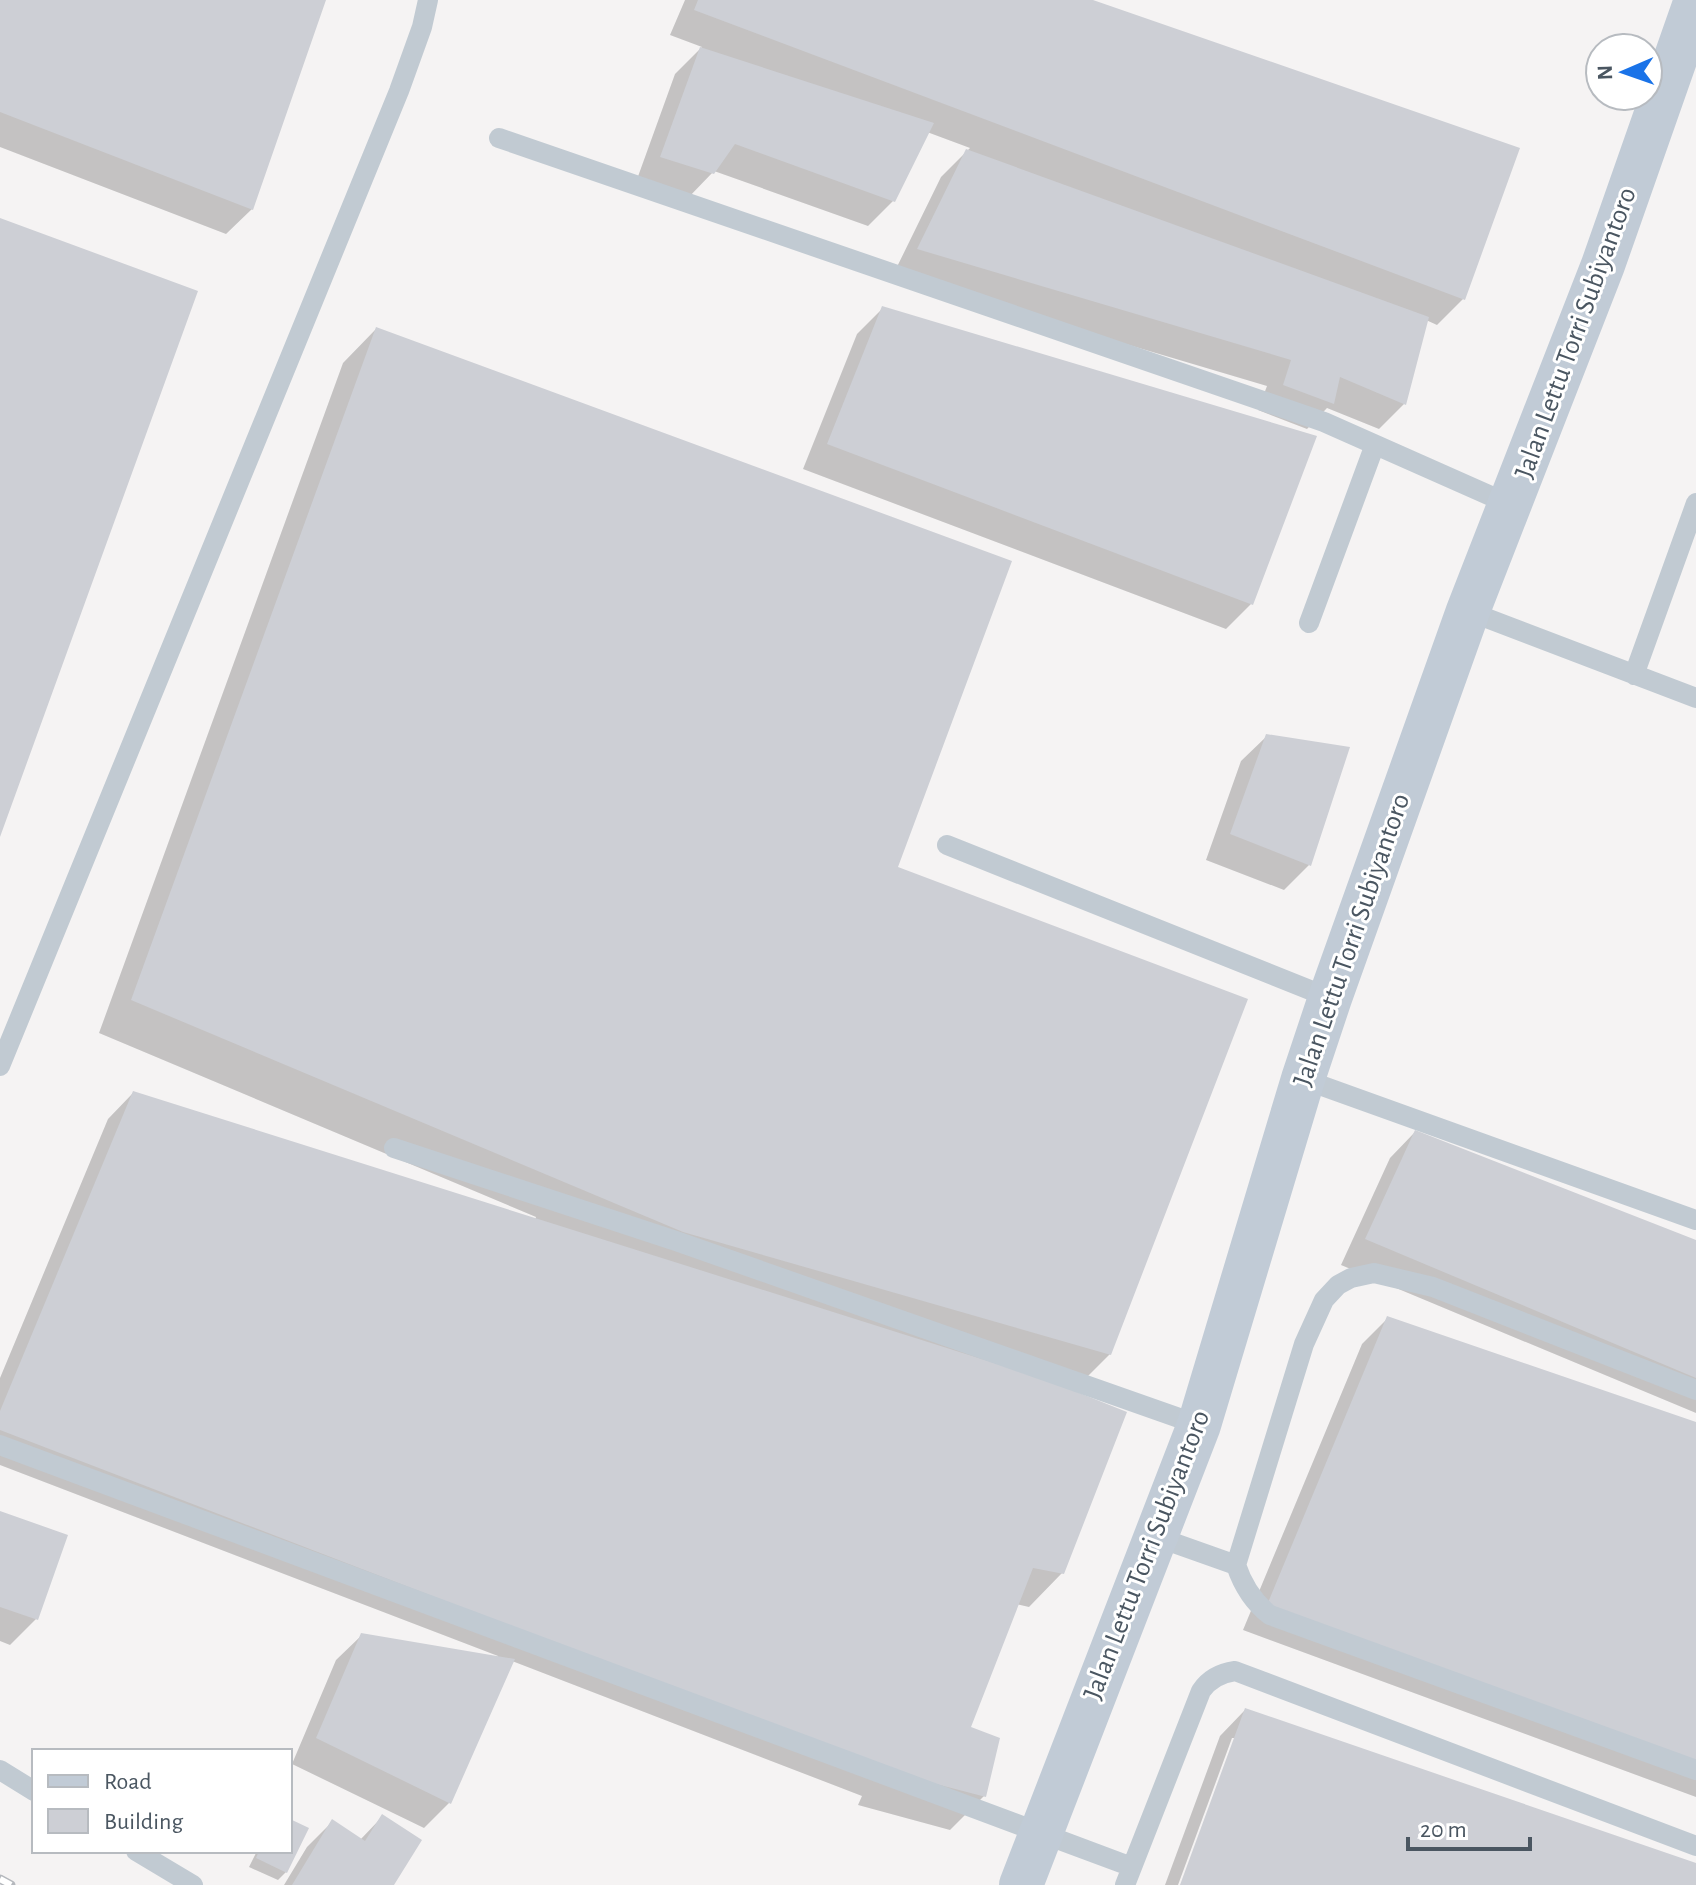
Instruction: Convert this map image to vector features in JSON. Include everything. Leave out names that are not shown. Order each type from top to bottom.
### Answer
[{"type":"main road","name":"Jalan Lettu Torri Subiyantoro","points":[[1021,1885],[1199,1425],[1330,998],[1468,611],[1603,265],[1696,0]]},
{"type":"lane","points":[[0,1066],[399,91],[422,27],[428,0]]},
{"type":"lane","points":[[499,138],[1324,422],[1374,447],[1487,492],[1511,505]]},
{"type":"lane","points":[[1309,623],[1374,447]]},
{"type":"lane","points":[[1634,675],[1696,503]]},
{"type":"lane","points":[[1468,611],[1696,698]]},
{"type":"lane","points":[[947,845],[1330,998]]},
{"type":"lane","points":[[1303,1079],[1696,1220]]},
{"type":"lane","points":[[394,1148],[676,1241],[1199,1425]]},
{"type":"lane","points":[[1696,1390],[1433,1287],[1374,1273],[1351,1278],[1338,1285],[1324,1300],[1304,1344],[1236,1565],[1257,1605],[1270,1615],[1696,1770]]},
{"type":"lane","points":[[0,1445],[1040,1834],[1129,1876],[1201,1691],[1206,1683],[1235,1671],[1696,1846]]},
{"type":"lane","points":[[1157,1537],[1236,1565]]},
{"type":"lane","points":[[0,1770],[32,1790]]},
{"type":"lane","points":[[139,1853],[193,1885]]},
{"type":"building","points":[[0,0],[326,0],[253,210],[0,112]]},
{"type":"building","points":[[698,0],[1093,0],[1520,148],[1465,300],[694,10]]},
{"type":"building","points":[[700,47],[934,123],[895,202],[735,144],[714,174],[660,157]]},
{"type":"building","points":[[966,149],[1429,317],[1406,405],[1340,377],[1334,404],[1283,385],[1291,360],[917,249]]},
{"type":"building","points":[[0,218],[198,291],[0,837]]},
{"type":"building","points":[[882,306],[1317,436],[1253,605],[827,444]]},
{"type":"building","points":[[376,327],[1012,561],[898,867],[1248,999],[1111,1355],[683,1232],[131,1000]]},
{"type":"building","points":[[1266,734],[1350,747],[1311,866],[1230,834]]},
{"type":"building","points":[[133,1091],[1042,1378],[1127,1412],[1064,1574],[1033,1568],[971,1727],[1000,1738],[986,1797],[890,1772],[0,1430],[0,1411]]},
{"type":"building","points":[[1415,1130],[1696,1240],[1696,1378],[1365,1239]]},
{"type":"building","points":[[1387,1316],[1696,1422],[1696,1763],[1267,1605]]},
{"type":"building","points":[[0,1511],[68,1535],[38,1620],[0,1607]]},
{"type":"building","points":[[361,1633],[515,1659],[451,1804],[316,1738]]},
{"type":"building","points":[[1245,1708],[1696,1863],[1696,1885],[1180,1885]]},
{"type":"building","points":[[382,1814],[422,1840],[394,1885],[292,1885],[332,1819],[365,1841]]},
{"type":"building","points":[[292,1820],[309,1828],[287,1873],[256,1858],[258,1853],[292,1853]]},
{"type":"railway","points":[[0,1879],[11,1885]]}]
